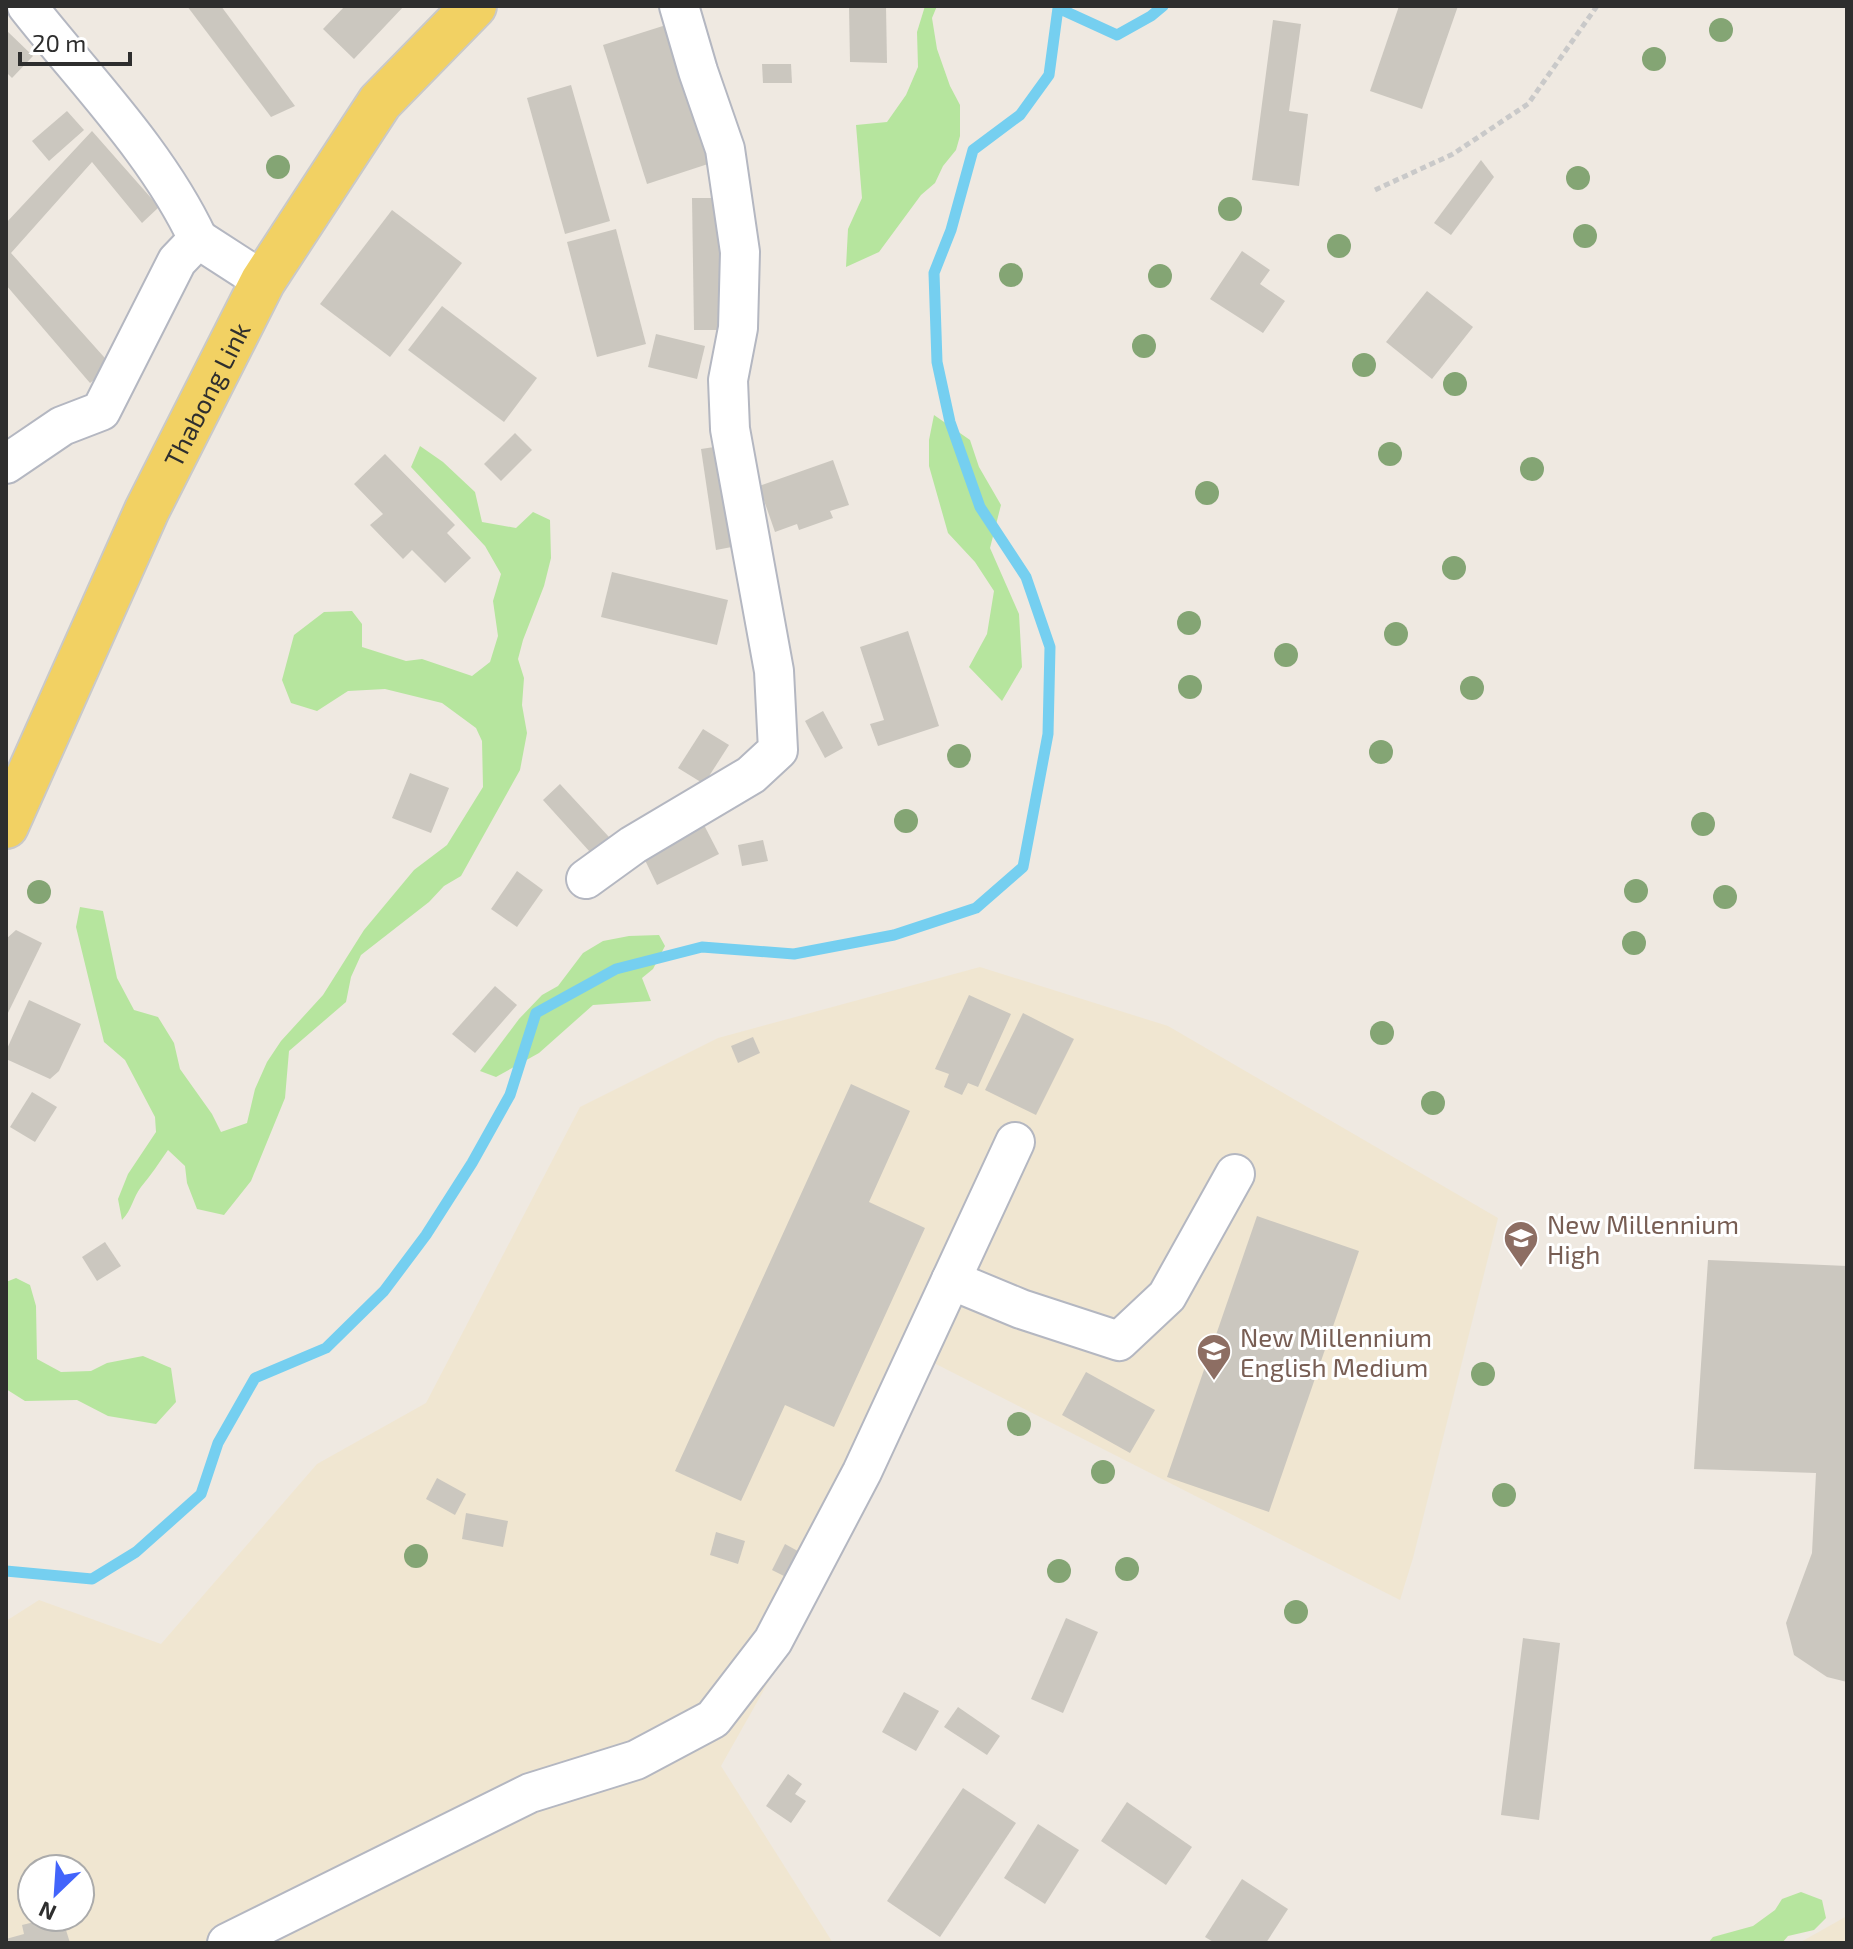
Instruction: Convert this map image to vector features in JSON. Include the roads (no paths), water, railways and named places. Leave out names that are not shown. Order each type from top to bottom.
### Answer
[{"type":"main road","name":"Thabong Link","points":[[6,826],[147,510],[263,281],[380,102],[474,6]]},
{"type":"street","points":[[27,6],[130,133],[181,204],[198,239],[263,281]]},
{"type":"street","points":[[586,879],[633,845],[751,775],[778,750],[774,671],[730,429],[728,380],[738,328],[740,252],[725,149],[679,6]]},
{"type":"street","points":[[6,464],[62,426],[101,411],[177,261],[198,239]]},
{"type":"street","points":[[227,1943],[530,1793],[636,1760],[713,1719],[773,1641],[862,1472],[1015,1142]]},
{"type":"street","points":[[951,1280],[1021,1309],[1119,1341],[1167,1296],[1235,1174]]},
{"type":"waterway","points":[[6,1571],[92,1579],[136,1552],[201,1494],[218,1443],[255,1378],[326,1348],[384,1291],[426,1235],[472,1163],[510,1095],[536,1013],[616,969],[702,947],[794,954],[894,935],[976,908],[1023,867],[1048,734],[1050,647],[1026,577],[980,507],[950,422],[937,362],[934,273],[951,230],[973,150],[1020,115],[1049,75],[1058,8],[1117,35],[1163,6]]},
{"type":"place","name":"New Millennium High","points":[[1521,1269]]},
{"type":"place","name":"New Millennium English Medium","points":[[1214,1382]]}]
